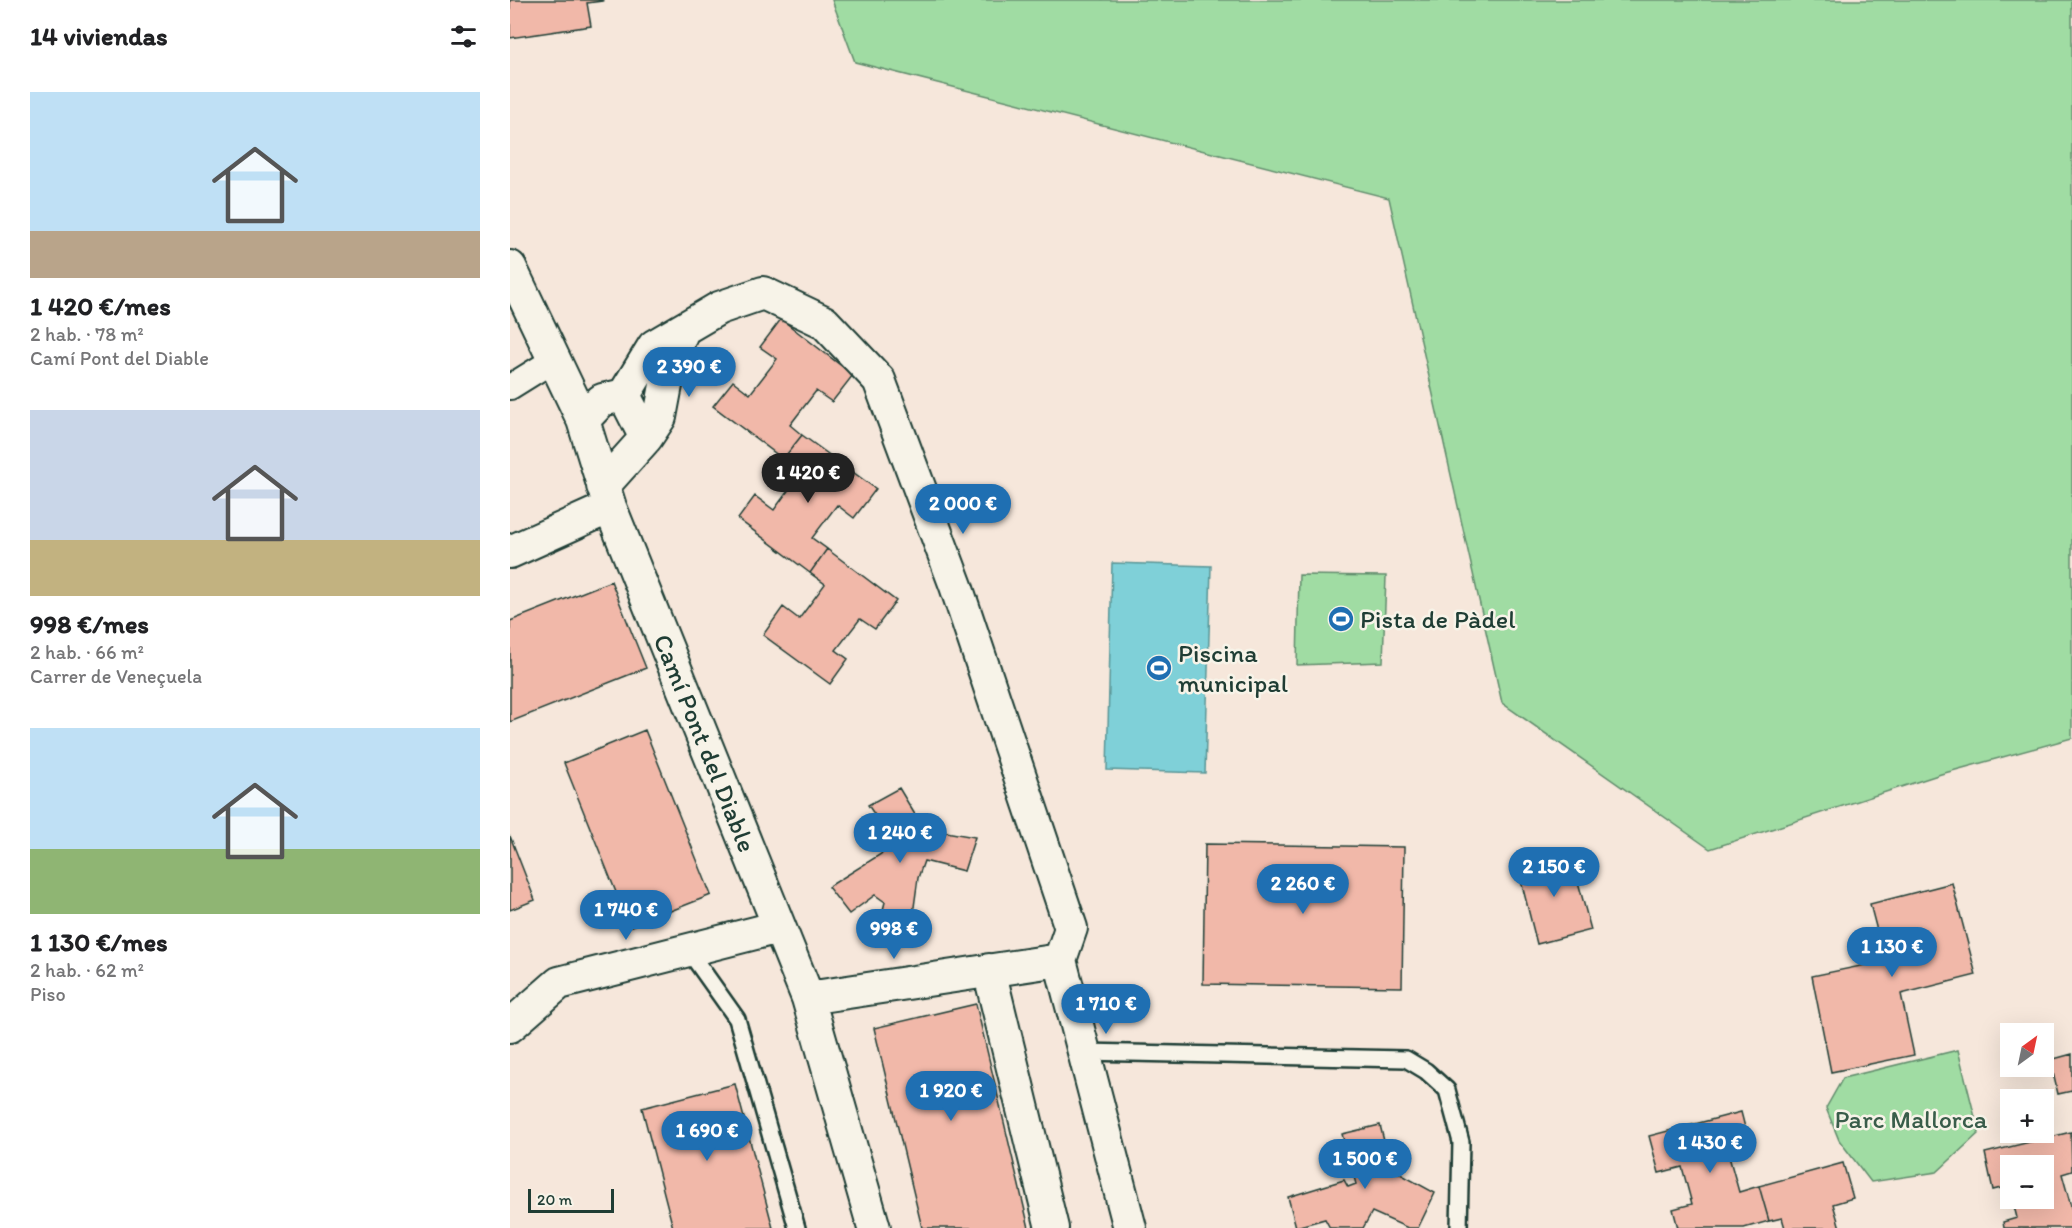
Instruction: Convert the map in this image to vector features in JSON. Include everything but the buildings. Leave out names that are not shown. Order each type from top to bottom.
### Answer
[{"type":"street","name":"Camí Pont del Diable","points":[[510,267],[583,420],[606,496],[808,998],[874,1228]]},
{"type":"street","points":[[583,420],[602,400],[624,395],[654,346],[682,332],[719,308],[763,293],[824,322],[879,380],[956,586],[1071,928],[1060,960],[1130,1228]]},
{"type":"street","points":[[510,552],[606,496],[660,417],[670,364],[682,332]]},
{"type":"street","points":[[510,387],[555,359]]},
{"type":"street","points":[[624,395],[646,438]]},
{"type":"street","points":[[510,1026],[559,983],[779,927]]},
{"type":"street","points":[[808,998],[1060,960]]},
{"type":"street","points":[[989,970],[1052,1228]]},
{"type":"lane","points":[[688,950],[737,1019],[797,1228]]},
{"type":"lane","points":[[1084,1052],[1406,1059],[1426,1071],[1447,1090],[1461,1142],[1459,1228]]},
{"type":"green space","points":[[832,0],[2072,0],[2072,738],[1941,774],[1710,849],[1502,703],[1389,198],[855,62]]},
{"type":"green space","name":"Pista de Pàdel","points":[[1299,575],[1386,576],[1383,662],[1297,665]]},
{"type":"green space","name":"Parc Mallorca","points":[[1958,1050],[1979,1133],[1937,1172],[1871,1182],[1839,1140],[1826,1108],[1843,1078]]},
{"type":"water","name":"Piscina municipal","points":[[1112,563],[1211,566],[1205,773],[1107,770]]},
{"type":"place","name":"Pista de Pàdel","points":[[1341,619]]},
{"type":"place","name":"Piscina municipal","points":[[1159,668]]}]
